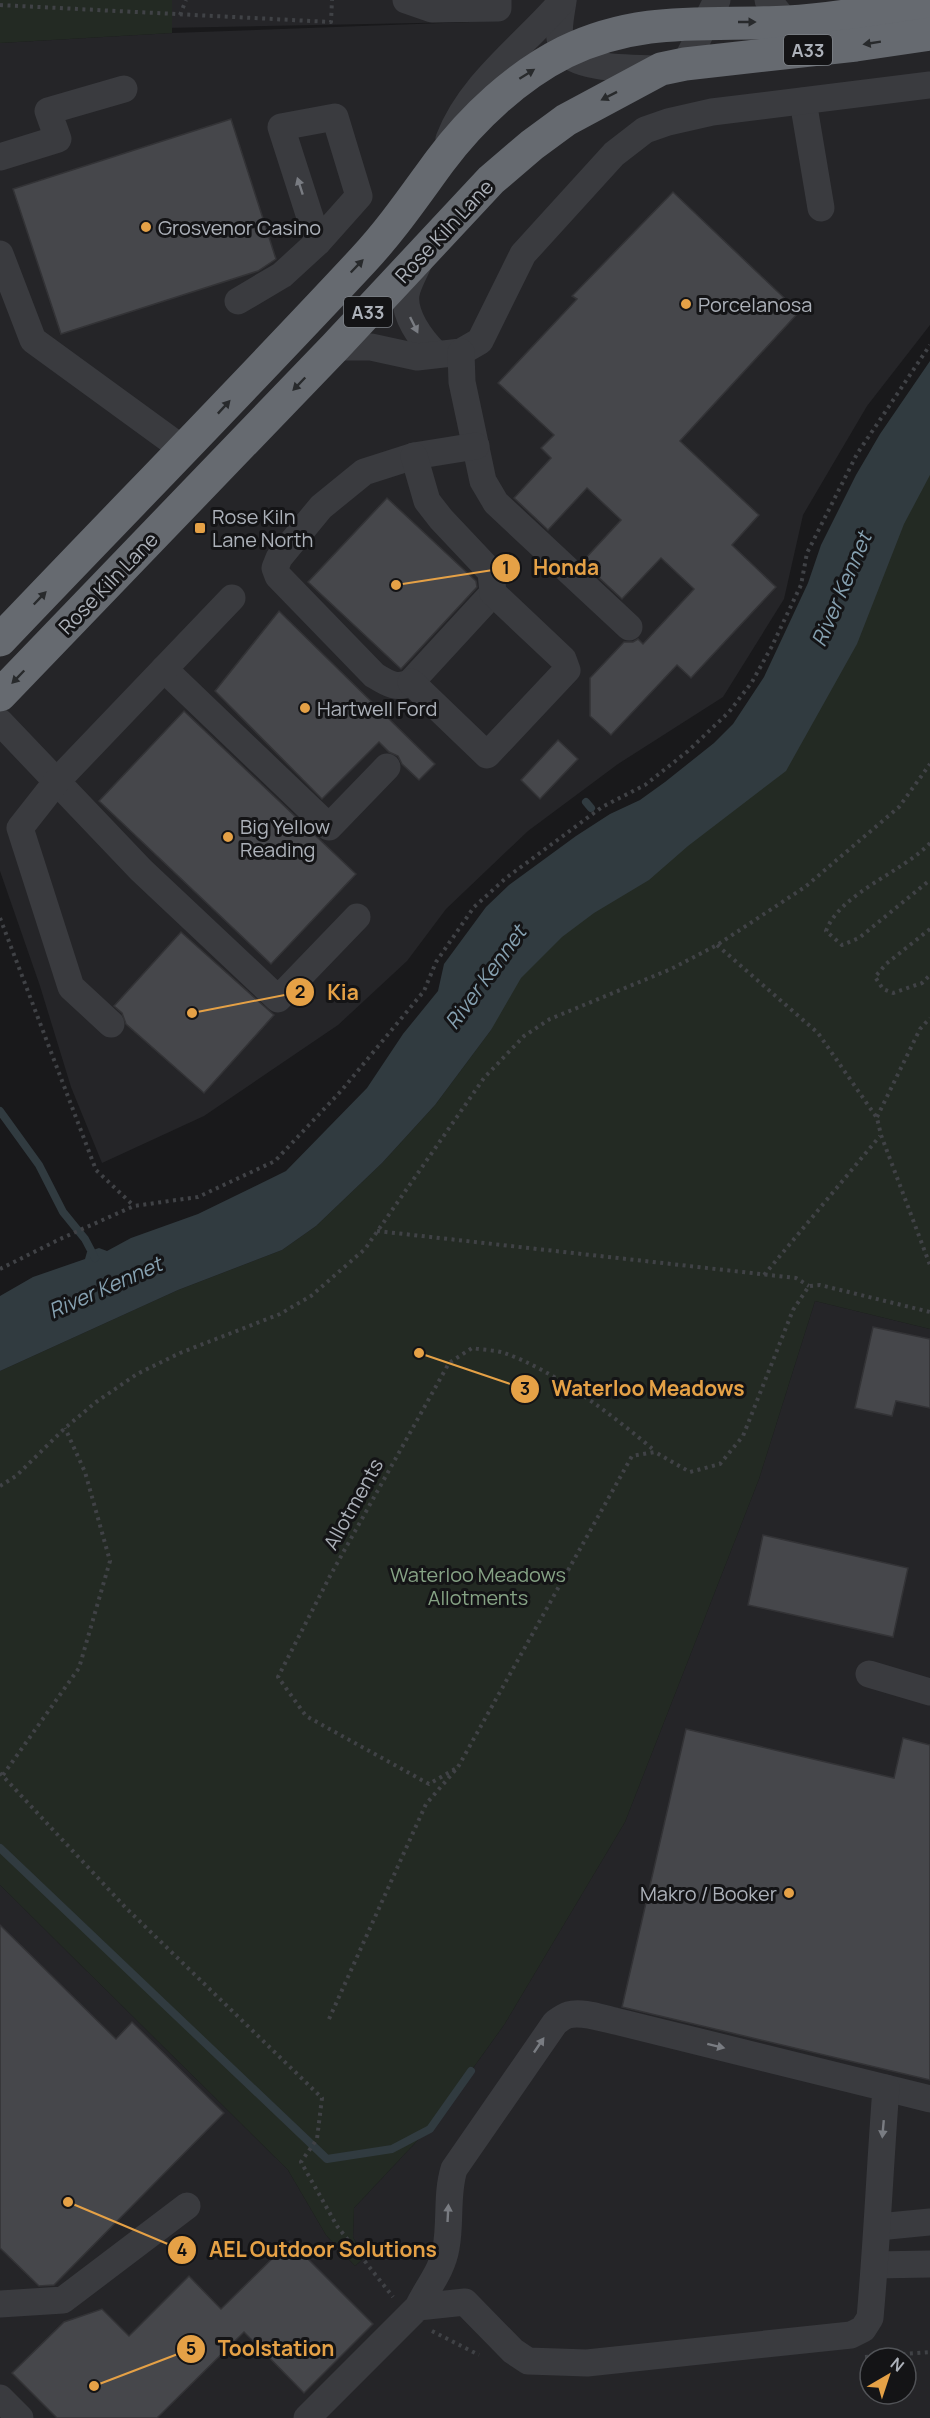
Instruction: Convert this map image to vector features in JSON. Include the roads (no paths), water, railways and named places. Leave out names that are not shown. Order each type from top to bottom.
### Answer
[{"type":"highway","name":"A33","points":[[441,159],[513,84],[565,52],[647,26],[711,11],[777,11],[930,3]]},
{"type":"highway","name":"A33","points":[[673,67],[930,34]]},
{"type":"highway","name":"Rose Kiln Lane","points":[[0,695],[335,347],[491,180],[532,145],[591,106],[673,67]]},
{"type":"highway","name":"Rose Kiln Lane","points":[[0,640],[365,258],[407,208],[441,159]]},
{"type":"street","points":[[406,0],[432,9],[498,8],[498,0]]},
{"type":"street","name":"Rose Kiln Lane","points":[[563,1],[560,36],[565,52]]},
{"type":"street","name":"Rose Kiln Lane","points":[[441,159],[456,121],[472,97],[563,1]]},
{"type":"street","points":[[565,52],[573,58],[593,65],[673,67],[711,11]]},
{"type":"street","points":[[335,347],[371,347],[417,357],[448,352],[480,341],[523,254],[614,154],[642,132],[668,122],[712,112],[930,85]]},
{"type":"street","points":[[0,157],[58,139],[48,111],[124,89]]},
{"type":"street","points":[[803,101],[821,208]]},
{"type":"street","points":[[238,301],[282,275],[318,242]]},
{"type":"street","points":[[423,253],[406,294],[408,312],[422,340],[448,352],[462,382],[483,481],[496,503],[629,627]]},
{"type":"street","points":[[0,254],[33,340],[184,450]]},
{"type":"street","points":[[476,446],[414,456],[364,472],[321,507],[279,558],[275,568],[278,576],[374,675],[390,685],[404,686],[411,682],[493,593]]},
{"type":"street","points":[[411,682],[487,755],[567,670],[563,659],[493,593],[491,572],[427,501],[414,456]]},
{"type":"street","points":[[111,1024],[71,987],[20,828],[57,781],[232,598]]},
{"type":"street","points":[[164,669],[328,827],[387,767]]},
{"type":"street","points":[[0,722],[141,870],[278,999],[357,916]]},
{"type":"street","points":[[869,1674],[930,1692]]},
{"type":"street","points":[[307,2418],[407,2303],[425,2292],[440,2272],[446,2248],[450,2184],[454,2169],[555,2022],[568,2014],[589,2015],[615,2021],[930,2099]]},
{"type":"street","points":[[407,2303],[465,2302],[513,2351],[528,2361],[591,2362],[851,2336],[863,2329],[870,2318],[886,2088]]},
{"type":"street","points":[[0,2304],[63,2300],[187,2206]]},
{"type":"street","points":[[878,2227],[930,2222]]},
{"type":"street","points":[[874,2265],[930,2264]]},
{"type":"street","points":[[0,2398],[21,2418]]},
{"type":"water","name":"River Kennet","points":[[930,361],[930,475],[904,524],[857,644],[786,771],[688,846],[649,880],[594,913],[562,937],[521,978],[491,1030],[435,1105],[382,1163],[316,1226],[282,1250],[178,1290],[0,1371],[0,1296],[33,1277],[85,1259],[87,1252],[99,1248],[107,1251],[131,1238],[198,1214],[286,1171],[367,1088],[403,1034],[438,991],[444,964],[486,907],[509,885],[576,836],[610,814],[640,800],[665,782],[714,743],[733,724],[764,677],[808,583],[821,545],[856,475],[880,434]]},
{"type":"waterway","points":[[586,802],[591,808]]},
{"type":"waterway","points":[[0,1111],[39,1165],[63,1212],[85,1239],[95,1258]]},
{"type":"waterway","points":[[0,1848],[327,2159],[392,2149],[430,2129],[471,2071]]},
{"type":"place","name":"Grosvenor Casino","points":[[146,227]]},
{"type":"place","name":"Porcelanosa","points":[[686,304]]},
{"type":"place","name":"Rose Kiln Lane North","points":[[200,528]]},
{"type":"place","name":"Honda","points":[[396,585]]},
{"type":"place","name":"Hartwell Ford","points":[[305,708]]},
{"type":"place","name":"Big Yellow Reading","points":[[228,837]]},
{"type":"place","name":"Kia","points":[[192,1013]]},
{"type":"place","name":"Waterloo Meadows","points":[[419,1353]]},
{"type":"place","name":"Makro / Booker","points":[[789,1893]]},
{"type":"place","name":"AEL Outdoor Solutions","points":[[68,2202]]},
{"type":"place","name":"Toolstation","points":[[94,2386]]},
{"type":"park label","name":"Waterloo Meadows Allotments","points":[[478,1586]]}]
